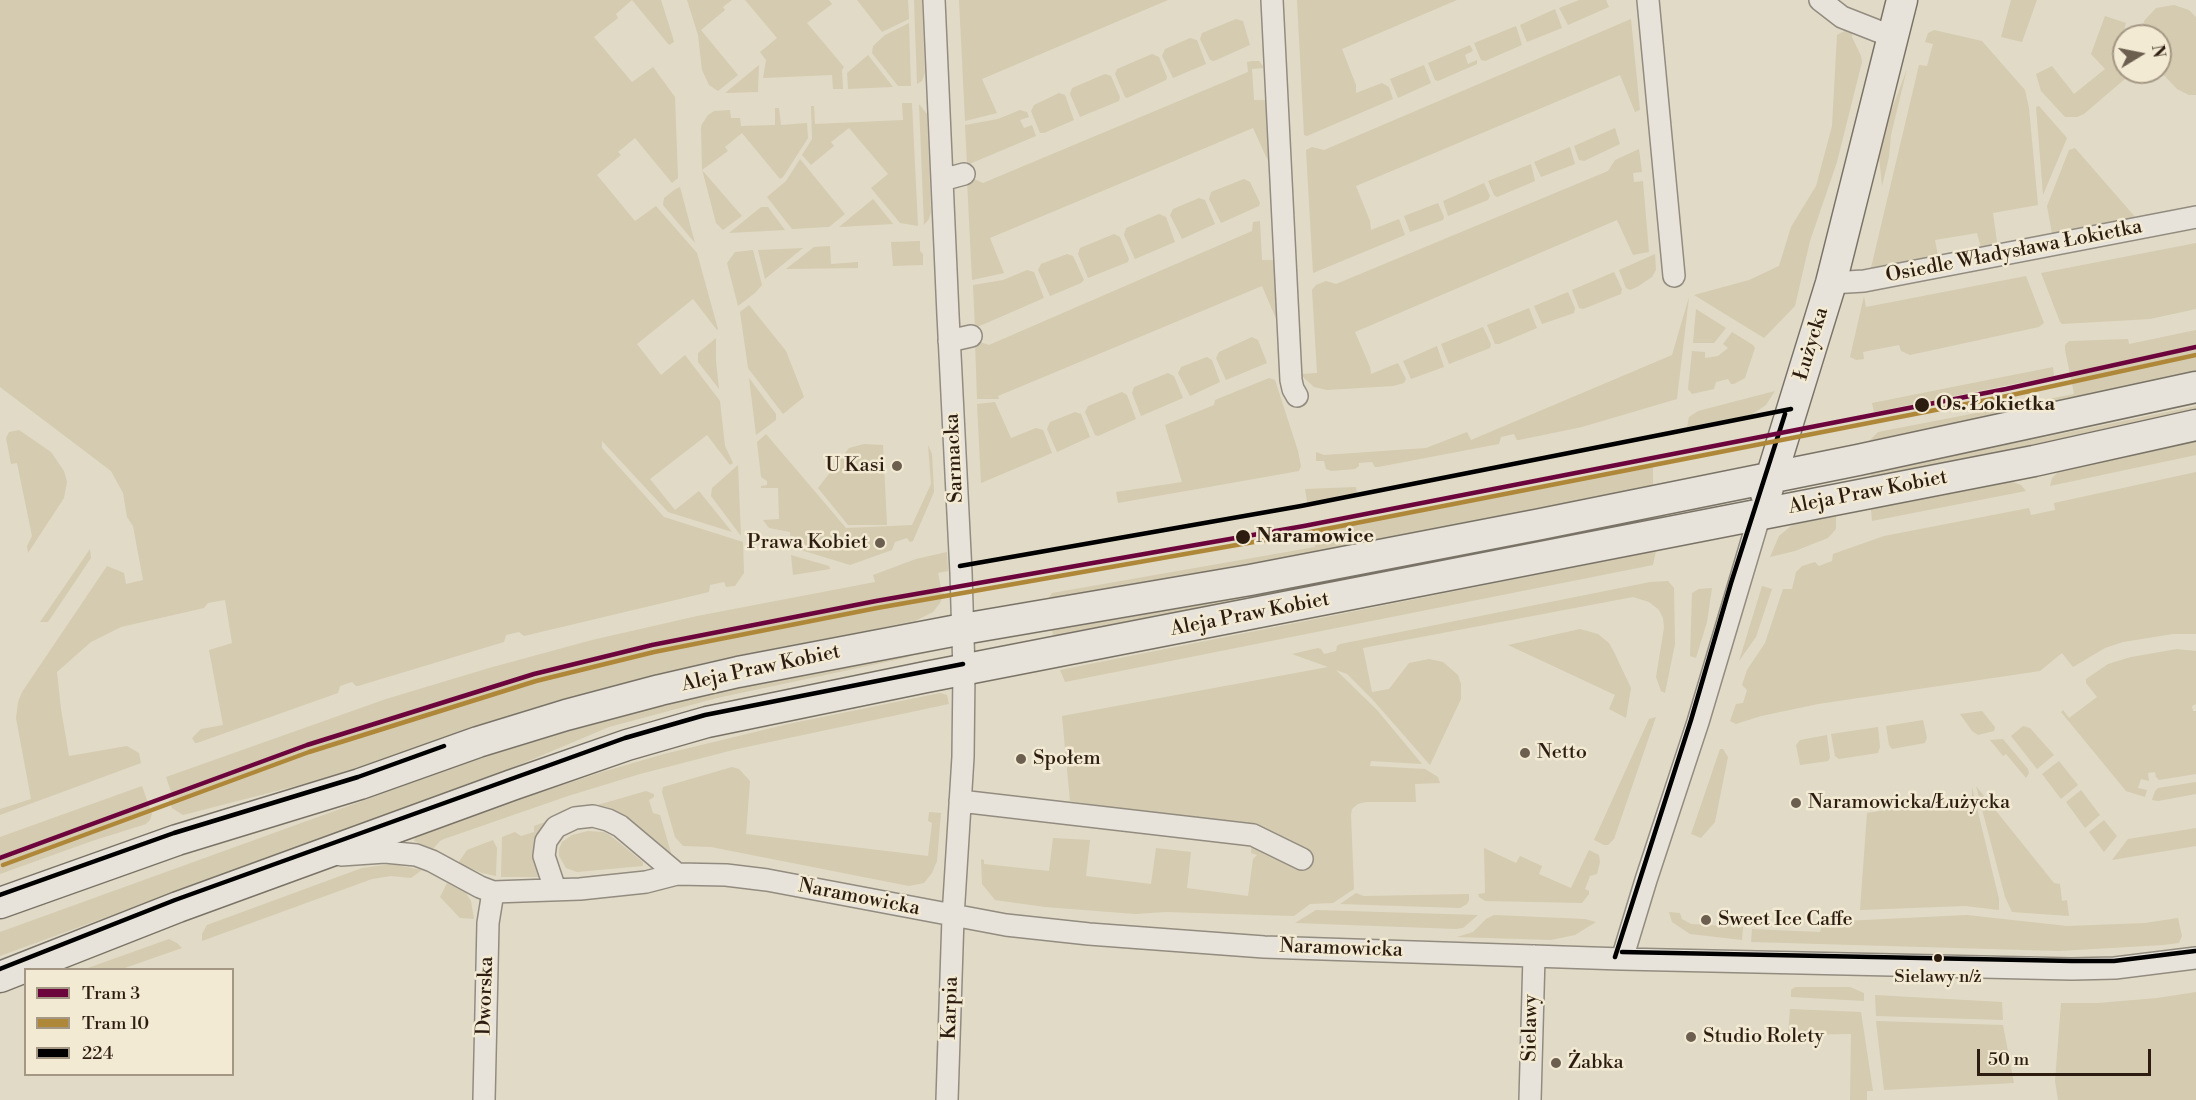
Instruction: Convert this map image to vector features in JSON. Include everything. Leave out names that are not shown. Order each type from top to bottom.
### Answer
[{"type":"street","name":"Sarmacka","points":[[934,0],[964,671],[960,801],[953,917]]},
{"type":"street","points":[[1272,0],[1291,380],[1297,396]]},
{"type":"street","points":[[1648,0],[1674,276]]},
{"type":"street","points":[[1820,0],[1842,17],[1893,37]]},
{"type":"street","name":"Łużycka","points":[[1622,959],[1698,722],[1831,283],[1902,0]]},
{"type":"street","points":[[942,180],[964,174]]},
{"type":"street","name":"Osiedle Władysława Łokietka","points":[[1831,283],[1864,281],[2196,217]]},
{"type":"street","points":[[949,341],[971,336]]},
{"type":"street","name":"Aleja Praw Kobiet","points":[[0,903],[177,840],[360,784],[478,742],[660,690],[738,672],[963,629],[1250,580],[1772,477],[2196,387]]},
{"type":"street","name":"Aleja Praw Kobiet","points":[[317,856],[512,785],[707,722],[926,677],[2034,461],[2196,425]]},
{"type":"street","points":[[960,801],[1253,835],[1302,859]]},
{"type":"street","points":[[555,889],[544,856],[546,841],[556,827],[574,818],[592,816],[620,826],[677,874]]},
{"type":"street","points":[[0,976],[317,856],[385,852],[416,855],[480,887],[493,891]]},
{"type":"street","name":"Naramowicka","points":[[493,891],[580,888],[646,882],[677,874],[726,875],[767,880],[953,917],[1006,925],[1089,934],[1264,947],[1622,959],[2080,969],[2115,968],[2196,958]]},
{"type":"street","name":"Dworska","points":[[484,1100],[488,923],[493,891]]},
{"type":"street","name":"Karpia","points":[[947,1100],[953,917]]},
{"type":"street","name":"Sielawy","points":[[1530,1100],[1534,956]]},
{"type":"shaded area","points":[[0,0],[632,0],[616,14],[618,18],[594,37],[632,82],[653,67],[675,97],[678,178],[672,183],[635,138],[618,152],[621,155],[597,175],[635,221],[656,206],[697,253],[718,329],[693,299],[637,344],[661,375],[685,355],[720,401],[725,446],[733,463],[730,465],[707,435],[650,479],[675,510],[699,491],[732,532],[668,512],[602,441],[602,448],[664,517],[743,542],[744,573],[735,586],[726,587],[724,582],[710,585],[709,592],[524,636],[519,632],[506,635],[504,642],[358,686],[352,682],[340,686],[338,693],[197,743],[192,738],[201,729],[223,725],[209,650],[232,643],[225,600],[208,603],[204,608],[121,627],[91,642],[57,672],[61,709],[69,756],[127,746],[139,753],[141,763],[0,815],[0,809],[31,799],[16,718],[22,692],[107,566],[124,573],[126,584],[143,580],[133,526],[127,517],[123,493],[111,471],[0,387]]},
{"type":"shaded area","points":[[632,0],[661,0],[674,42],[669,45]]},
{"type":"shaded area","points":[[687,0],[732,0],[723,7],[725,10],[701,30],[738,75],[718,91],[709,85],[702,70],[698,35]]},
{"type":"shaded area","points":[[745,0],[829,0],[832,4],[807,23],[844,67],[842,70],[843,89],[833,89],[832,75],[763,78],[766,60],[760,52],[777,38]]},
{"type":"shaded area","points":[[857,0],[908,0],[909,19],[882,32]]},
{"type":"shaded area","points":[[914,0],[922,0],[925,73],[922,81],[917,84]]},
{"type":"shaded area","points":[[959,0],[1168,0],[982,79],[997,113],[965,121]]},
{"type":"shaded area","points":[[1297,0],[1457,0],[1342,49],[1356,85],[1356,93],[1382,83],[1389,87],[1393,99],[1307,136],[1304,135]]},
{"type":"shaded area","points":[[1579,0],[1606,0],[1609,7],[1568,25],[1559,8]]},
{"type":"shaded area","points":[[2011,0],[2037,0],[2022,42],[2001,37]]},
{"type":"shaded area","points":[[2174,5],[2189,10],[2196,17],[2196,95],[2189,95],[2172,84],[2172,24],[2143,24],[2156,8]]},
{"type":"shaded area","points":[[1555,9],[1562,28],[1527,42],[1520,25]]},
{"type":"shaded area","points":[[2105,16],[2126,23],[2112,24],[2112,84],[2119,84],[2084,114],[2077,117],[2065,117],[2041,91],[2036,74],[2052,66],[2074,94],[2105,69],[2091,54]]},
{"type":"shaded area","points":[[1236,19],[1243,21],[1250,45],[1214,61],[1210,60],[1200,39],[1202,33]]},
{"type":"shaded area","points":[[1631,19],[1640,110],[1635,112],[1620,75],[1356,186],[1370,221],[1371,230],[1399,219],[1405,235],[1313,273],[1306,150],[1312,147],[1324,150]]},
{"type":"shaded area","points":[[909,23],[911,86],[898,86],[872,53],[873,46],[885,35]]},
{"type":"shaded area","points":[[1516,26],[1522,45],[1485,61],[1481,60],[1474,43]]},
{"type":"shaded area","points":[[1848,29],[1853,30],[1852,37],[1862,62],[1837,162],[1810,241],[1795,306],[1764,338],[1694,295],[1749,280],[1779,266],[1791,227],[1816,186],[1832,126],[1837,35]]},
{"type":"shaded area","points":[[1934,30],[1982,41],[2025,90],[2029,108],[2038,205],[1993,213],[1998,249],[1982,252],[1977,233],[1935,240],[1939,261],[1870,272],[1919,65],[1927,66],[1933,44],[1925,42],[1928,33]]},
{"type":"shaded area","points":[[1190,38],[1197,40],[1206,64],[1173,78],[1162,56],[1165,49]]},
{"type":"shaded area","points":[[1470,45],[1473,51],[1465,55],[1468,64],[1477,60],[1477,64],[1438,81],[1435,80],[1428,63]]},
{"type":"shaded area","points":[[1152,54],[1159,57],[1167,77],[1166,80],[1125,97],[1115,74],[1117,69]]},
{"type":"shaded area","points":[[868,55],[893,87],[848,89],[847,73]]},
{"type":"shaded area","points":[[1259,61],[1263,66],[1263,68],[1252,69],[1254,100],[1266,100],[1269,163],[1253,128],[990,238],[1004,273],[972,280],[967,180],[972,178],[983,183],[1248,72],[1247,62]]},
{"type":"shaded area","points":[[759,65],[758,92],[725,93]]},
{"type":"shaded area","points":[[1424,65],[1431,83],[1398,98],[1390,79]]},
{"type":"shaded area","points":[[1907,69],[1891,135],[1889,157],[1882,186],[1878,146]]},
{"type":"shaded area","points":[[1105,74],[1111,76],[1120,97],[1119,101],[1080,117],[1070,94],[1072,88]]},
{"type":"shaded area","points":[[1059,93],[1065,95],[1074,120],[1040,133],[1031,111],[1034,105]]},
{"type":"shaded area","points":[[902,103],[912,103],[918,226],[900,223],[871,188],[888,174],[849,128],[831,142],[834,146],[811,165],[802,155],[812,139],[811,106],[814,106],[815,124],[903,120]]},
{"type":"shaded area","points":[[919,104],[927,114],[931,212],[924,225]]},
{"type":"shaded area","points":[[2039,106],[2067,138],[2043,195],[2036,107]]},
{"type":"shaded area","points":[[775,108],[779,108],[781,125],[807,123],[808,138],[780,179],[742,133],[725,147],[728,151],[702,170],[701,128],[708,115],[714,111],[730,110],[731,118],[740,118],[741,126],[775,125]]},
{"type":"shaded area","points":[[1020,110],[1027,112],[1029,117],[1020,120],[1024,128],[1032,125],[1036,136],[967,165],[965,125],[998,119]]},
{"type":"shaded area","points":[[1615,128],[1620,144],[1584,161],[1579,160],[1574,146]]},
{"type":"shaded area","points":[[1570,147],[1575,164],[1541,177],[1534,162]]},
{"type":"shaded area","points":[[2075,148],[2136,218],[2053,239],[2047,206],[2069,150]]},
{"type":"shaded area","points":[[1639,149],[1642,172],[1633,173],[1634,182],[1643,181],[1649,252],[1633,255],[1617,220],[1355,332],[1371,374],[1398,363],[1406,379],[1404,383],[1393,386],[1327,390],[1314,387],[1301,374],[1317,373],[1312,290],[1316,285],[1326,281],[1336,284],[1608,171],[1615,160]]},
{"type":"shaded area","points":[[800,159],[845,214],[829,227],[792,229],[767,197],[786,181]]},
{"type":"shaded area","points":[[1531,164],[1535,181],[1497,197],[1494,195],[1488,181]]},
{"type":"shaded area","points":[[703,171],[742,216],[723,230],[716,223]]},
{"type":"shaded area","points":[[1244,179],[1250,182],[1260,203],[1259,206],[1221,223],[1209,199],[1211,192]]},
{"type":"shaded area","points":[[1484,183],[1490,196],[1488,200],[1448,216],[1443,201]]},
{"type":"shaded area","points":[[680,187],[695,243],[663,205],[664,198]]},
{"type":"shaded area","points":[[1199,198],[1205,200],[1215,224],[1182,239],[1170,215],[1173,209]]},
{"type":"shaded area","points":[[873,199],[893,224],[839,227]]},
{"type":"shaded area","points":[[1438,203],[1444,217],[1443,220],[1410,232],[1404,216]]},
{"type":"shaded area","points":[[761,207],[768,207],[785,230],[729,233]]},
{"type":"shaded area","points":[[1159,214],[1166,217],[1175,242],[1135,259],[1124,235],[1126,228]]},
{"type":"shaded area","points":[[1260,221],[1262,260],[1275,260],[1277,321],[1262,286],[998,396],[999,399],[977,399],[975,342],[989,345],[1252,231],[1253,222]]},
{"type":"shaded area","points":[[1114,234],[1120,237],[1129,259],[1128,262],[1088,278],[1078,254],[1080,248]]},
{"type":"shaded area","points":[[920,241],[923,265],[893,266],[891,242]]},
{"type":"shaded area","points":[[2196,243],[2196,309],[2150,319],[2062,324],[2041,273]]},
{"type":"shaded area","points":[[830,246],[831,264],[858,262],[858,268],[786,269],[814,247]]},
{"type":"shaded area","points":[[803,248],[765,279],[758,250]]},
{"type":"shaded area","points":[[753,250],[762,285],[738,306],[727,263],[735,252]]},
{"type":"shaded area","points":[[1067,254],[1073,256],[1084,280],[1050,296],[1038,270],[1041,264]]},
{"type":"shaded area","points":[[1655,254],[1656,270],[1652,277],[1630,290],[1626,288],[1619,270]]},
{"type":"shaded area","points":[[1027,270],[1034,272],[1044,298],[975,328],[973,285],[1003,280]]},
{"type":"shaded area","points":[[1614,272],[1622,289],[1621,294],[1583,309],[1579,308],[1572,290]]},
{"type":"shaded area","points":[[2026,276],[2044,323],[2039,327],[1910,355],[1901,351],[1899,345],[1863,352],[1864,359],[1856,360],[1850,357],[1864,296],[1866,307]]},
{"type":"shaded area","points":[[1568,292],[1575,308],[1574,313],[1542,324],[1534,306]]},
{"type":"shaded area","points":[[1689,297],[1677,399],[1582,427],[1519,440],[1514,434],[1501,437],[1499,444],[1378,467],[1375,467],[1372,462],[1359,463],[1355,469],[1331,471],[1326,469],[1324,461],[1316,461],[1316,452],[1324,455],[1426,448],[1467,432],[1471,440],[1672,355]]},
{"type":"shaded area","points":[[749,305],[786,351],[804,397],[783,414],[748,368],[740,312]]},
{"type":"shaded area","points":[[1529,308],[1537,328],[1495,344],[1487,325]]},
{"type":"shaded area","points":[[1696,309],[1726,328],[1714,343],[1693,343]]},
{"type":"shaded area","points":[[1483,327],[1491,344],[1490,348],[1449,364],[1441,344]]},
{"type":"shaded area","points":[[2196,330],[2196,376],[1870,443],[1869,441],[1878,432],[2074,394],[2065,350],[2065,345],[2069,341],[2128,339],[2129,344]]},
{"type":"shaded area","points":[[1732,332],[1755,348],[1745,378],[1734,384],[1731,384],[1728,379],[1716,382],[1714,389],[1692,394],[1688,389],[1692,351],[1705,352],[1705,358],[1718,356],[1728,348],[1723,344]]},
{"type":"shaded area","points":[[1252,337],[1258,340],[1267,363],[1226,380],[1216,358],[1219,352]]},
{"type":"shaded area","points":[[716,338],[719,389],[698,362],[698,353]]},
{"type":"shaded area","points":[[1437,346],[1444,367],[1411,379],[1403,361]]},
{"type":"shaded area","points":[[1207,357],[1212,360],[1220,382],[1190,396],[1178,373],[1181,367]]},
{"type":"shaded area","points":[[2053,367],[2054,376],[1874,412],[1872,403]]},
{"type":"shaded area","points":[[1168,373],[1174,376],[1183,398],[1141,416],[1132,393],[1134,387]]},
{"type":"shaded area","points":[[749,378],[776,414],[776,420],[756,435]]},
{"type":"shaded area","points":[[1269,378],[1275,380],[1298,451],[1301,466],[1299,471],[1118,503],[1116,492],[1182,482],[1165,425],[1214,405],[1215,400]]},
{"type":"shaded area","points":[[1775,391],[1766,405],[1751,415],[1687,427],[1689,417],[1698,411]]},
{"type":"shaded area","points":[[1122,392],[1127,395],[1136,419],[1098,436],[1095,435],[1085,412],[1088,406]]},
{"type":"shaded area","points":[[995,402],[1011,438],[1036,428],[1043,430],[1052,453],[981,483],[977,404]]},
{"type":"shaded area","points":[[2196,406],[2196,411],[2149,422],[1871,478],[1870,473]]},
{"type":"shaded area","points":[[1075,412],[1081,414],[1090,437],[1057,452],[1047,429],[1050,422]]},
{"type":"shaded area","points":[[19,430],[51,452],[64,471],[67,482],[64,498],[28,553],[27,546],[32,536],[17,463],[11,464],[6,438],[9,432]]},
{"type":"shaded area","points":[[766,434],[846,528],[912,525],[931,484],[928,445],[932,454],[934,492],[913,541],[910,542],[907,538],[895,542],[892,550],[850,565],[791,547],[790,532],[769,528],[763,520],[779,519],[778,488],[761,488],[767,485],[767,481],[761,477],[757,442]]},
{"type":"shaded area","points":[[2196,442],[2196,455],[2050,486],[2052,478],[2059,471]]},
{"type":"shaded area","points":[[864,444],[883,445],[887,525],[848,525],[818,488],[849,448]]},
{"type":"shaded area","points":[[738,465],[741,536],[711,496],[712,488]]},
{"type":"shaded area","points":[[1653,466],[1653,486],[1280,560],[1048,599],[1052,593],[1315,547],[1312,529],[1327,530]]},
{"type":"shaded area","points":[[2196,472],[2196,634],[2173,634],[2123,642],[2105,648],[2073,667],[2062,653],[2040,671],[1818,704],[1761,716],[1736,724],[1730,721],[1736,704],[1743,703],[1747,690],[1742,685],[1747,670],[1765,643],[1783,589],[1792,589],[1796,572],[1802,566],[1815,562],[1819,566],[1832,561],[1833,554],[1884,536],[2029,508],[2031,515],[2055,510],[2054,503]]},
{"type":"shaded area","points":[[2010,481],[2021,485],[2026,491],[1872,521],[1871,509]]},
{"type":"shaded area","points":[[1356,487],[1357,495],[1308,507],[1305,489]]},
{"type":"shaded area","points":[[1654,516],[1654,521],[1054,641],[1052,629],[1283,590]]},
{"type":"shaded area","points":[[1836,516],[1836,529],[1828,538],[1795,551],[1770,557],[1779,536],[1792,525]]},
{"type":"shaded area","points":[[90,549],[91,558],[48,622],[40,622]]},
{"type":"shaded area","points":[[1656,551],[1653,565],[1065,682],[1060,670]]},
{"type":"shaded area","points":[[947,552],[948,571],[938,573],[942,593],[944,593],[940,603],[933,612],[915,621],[774,649],[646,679],[335,776],[183,815],[172,808],[169,800],[173,798],[166,777],[386,699],[592,640],[697,616],[875,582],[873,575],[916,559]]},
{"type":"shaded area","points":[[791,555],[829,566],[830,569],[793,575]]},
{"type":"shaded area","points":[[1668,581],[1674,588],[1675,644],[1665,693],[1661,691],[1656,677],[1664,628],[1663,618],[1659,610],[1649,602],[1633,597],[1363,648],[1372,692],[1389,689],[1409,663],[1429,659],[1443,662],[1458,675],[1461,684],[1461,699],[1430,765],[1372,699],[1347,674],[1336,670],[1377,710],[1422,764],[1371,761],[1370,766],[1425,769],[1438,777],[1440,783],[1415,784],[1416,802],[1366,802],[1352,809],[1354,889],[1333,903],[1310,904],[1294,916],[1166,912],[1135,914],[1045,907],[995,900],[982,884],[981,859],[984,860],[984,864],[1049,871],[1053,838],[1090,840],[1086,876],[1151,884],[1156,848],[1191,852],[1187,888],[1248,896],[1253,859],[1257,855],[1251,853],[1253,829],[1070,801],[1062,716],[1328,667],[1292,654],[1318,648],[1324,654],[1336,651],[1340,644],[1650,582]]},
{"type":"shaded area","points":[[1762,586],[1772,589],[1756,637],[1739,661]]},
{"type":"shaded area","points":[[1712,588],[1707,622],[1696,658],[1690,656],[1692,593],[1699,589]]},
{"type":"shaded area","points":[[1580,629],[1598,634],[1609,643],[1614,652],[1631,688],[1626,718],[1609,709],[1615,695],[1508,645]]},
{"type":"shaded area","points":[[2177,649],[2196,651],[2196,704],[2192,706],[2193,711],[2196,711],[2196,774],[2159,780],[2155,772],[2148,773],[2149,781],[2141,779],[2138,788],[2147,790],[2145,797],[2126,791],[2061,712],[2063,710],[2069,718],[2097,697],[2086,683],[2086,679],[2108,664],[2131,657]]},
{"type":"shaded area","points":[[922,652],[905,658],[717,698],[609,727],[493,776],[0,956],[0,932],[470,762],[590,724],[716,692]]},
{"type":"shaded area","points":[[940,693],[947,695],[949,704],[737,749],[640,774],[444,839],[433,849],[414,841],[415,836],[477,813],[664,754],[788,724]]},
{"type":"shaded area","points":[[1982,711],[1995,727],[1994,731],[1978,735],[1972,731],[1960,714]]},
{"type":"shaded area","points":[[1656,717],[1614,839],[1608,845],[1604,845],[1594,840],[1649,719]]},
{"type":"shaded area","points":[[1923,720],[1927,738],[1925,743],[1892,749],[1889,745],[1886,726]]},
{"type":"shaded area","points":[[2023,726],[2030,728],[2054,755],[2037,769],[2011,736]]},
{"type":"shaded area","points":[[1878,727],[1880,747],[1878,753],[1839,759],[1835,756],[1831,734]]},
{"type":"shaded area","points":[[1827,735],[1830,758],[1828,761],[1800,765],[1796,745],[1800,740]]},
{"type":"shaded area","points":[[2003,739],[2028,769],[2029,773],[2026,778],[2006,754],[2003,756],[1990,740]]},
{"type":"shaded area","points":[[1720,749],[1723,749],[1728,757],[1715,822],[1701,838],[1691,834]]},
{"type":"shaded area","points":[[2059,761],[2078,785],[2061,799],[2042,774]]},
{"type":"shaded area","points":[[732,767],[739,769],[750,781],[746,834],[928,856],[932,823],[928,821],[929,812],[941,813],[937,861],[932,873],[924,883],[909,886],[711,847],[683,846],[675,837],[662,792],[663,787]]},
{"type":"shaded area","points":[[2196,782],[2196,794],[2158,801],[2152,800],[2158,788]]},
{"type":"shaded area","points":[[142,786],[152,814],[146,824],[0,874],[0,837]]},
{"type":"shaded area","points":[[1976,786],[2054,883],[2060,884],[2062,901],[2067,900],[2069,916],[2012,912],[2005,897]]},
{"type":"shaded area","points":[[1972,787],[1999,899],[1999,910],[1965,906],[1860,910],[1867,813],[1972,796]]},
{"type":"shaded area","points":[[2081,790],[2100,815],[2085,828],[2066,802]]},
{"type":"shaded area","points":[[646,791],[654,794],[654,797],[649,800],[653,813],[660,815],[672,856],[587,808]]},
{"type":"shaded area","points":[[556,818],[539,877],[501,877],[502,837],[515,832],[521,836],[534,832],[534,826]]},
{"type":"shaded area","points":[[2104,820],[2117,836],[2104,852],[2089,832]]},
{"type":"shaded area","points":[[2196,828],[2196,846],[2112,860],[2128,839]]},
{"type":"shaded area","points":[[588,831],[604,832],[611,836],[643,862],[643,866],[577,872],[566,868],[559,856],[562,842],[572,835]]},
{"type":"shaded area","points":[[493,840],[497,848],[496,876],[458,863],[467,850]]},
{"type":"shaded area","points":[[1484,848],[1516,863],[1520,856],[1542,866],[1539,874],[1571,888],[1589,850],[1599,855],[1600,862],[1597,874],[1590,876],[1585,889],[1589,891],[1589,894],[1582,903],[1485,901],[1478,894],[1485,893]]},
{"type":"shaded area","points":[[392,864],[422,870],[411,878],[391,876],[372,879],[202,941],[202,934],[207,925],[362,868]]},
{"type":"shaded area","points":[[447,883],[466,893],[471,901],[474,919],[460,918],[440,897]]},
{"type":"shaded area","points":[[1356,893],[1364,896],[1469,894],[1469,900],[1460,908],[1340,904]]},
{"type":"shaded area","points":[[1316,910],[1478,915],[1463,928],[1456,929],[1295,923]]},
{"type":"shaded area","points":[[1669,912],[1680,913],[1682,919],[1691,924],[1743,927],[1742,940],[1690,934],[1672,922]]},
{"type":"shaded area","points":[[1494,915],[1585,919],[1596,922],[1575,935],[1551,940],[1457,937],[1473,932],[1486,919]]},
{"type":"shaded area","points":[[1967,915],[2067,926],[2145,923],[2178,918],[2182,936],[2179,943],[2163,945],[2059,951],[1751,942],[1752,929],[1820,932],[1823,922]]},
{"type":"shaded area","points":[[169,939],[182,948],[125,968],[88,968]]},
{"type":"shaded area","points":[[1795,987],[1850,987],[1864,993],[1864,1001],[1791,997],[1791,990]]},
{"type":"shaded area","points":[[2196,992],[2196,1100],[2058,1100],[2055,1081],[2061,1003],[2098,1003]]},
{"type":"shaded area","points":[[1875,995],[2002,1002],[2003,1020],[1876,1016]]},
{"type":"shaded area","points":[[1790,1009],[1861,1012],[1873,1091],[1867,1091],[1867,1100],[1850,1100],[1851,1034],[1788,1035]]},
{"type":"shaded area","points":[[1876,1021],[2003,1025],[2014,1083],[1884,1090]]},
{"type":"tram line","name":"3","points":[[0,858],[307,745],[534,674],[652,645],[876,601],[1304,526],[2006,389],[2196,347]]},
{"type":"tram line","name":"10","points":[[3,865],[309,752],[536,681],[654,652],[877,608],[1305,533],[2007,396],[2196,355]]},
{"type":"transit line","name":"224","points":[[960,566],[1301,506],[1791,409]]},
{"type":"transit line","name":"224","points":[[1615,957],[1785,414]]},
{"type":"transit line","name":"224","points":[[0,969],[175,900],[625,738],[705,715],[963,664]]},
{"type":"transit line","name":"224","points":[[0,895],[174,833],[358,777],[444,746]]},
{"type":"transit line","name":"224","points":[[1622,952],[2114,961],[2195,951]]},
{"type":"place","name":"Os. Łokietka","points":[[1922,405]]},
{"type":"place","name":"U Kasi","points":[[897,466]]},
{"type":"place","name":"Naramowice","points":[[1243,537]]},
{"type":"place","name":"Prawa Kobiet","points":[[880,543]]},
{"type":"place","name":"Netto","points":[[1525,753]]},
{"type":"place","name":"Społem","points":[[1021,759]]},
{"type":"place","name":"Naramowicka/Łużycka","points":[[1796,803]]},
{"type":"place","name":"Sweet Ice Caffe","points":[[1706,920]]},
{"type":"place","name":"Sielawy n/ż","points":[[1938,958]]},
{"type":"place","name":"Studio Rolety","points":[[1691,1037]]},
{"type":"place","name":"Żabka","points":[[1556,1063]]}]
